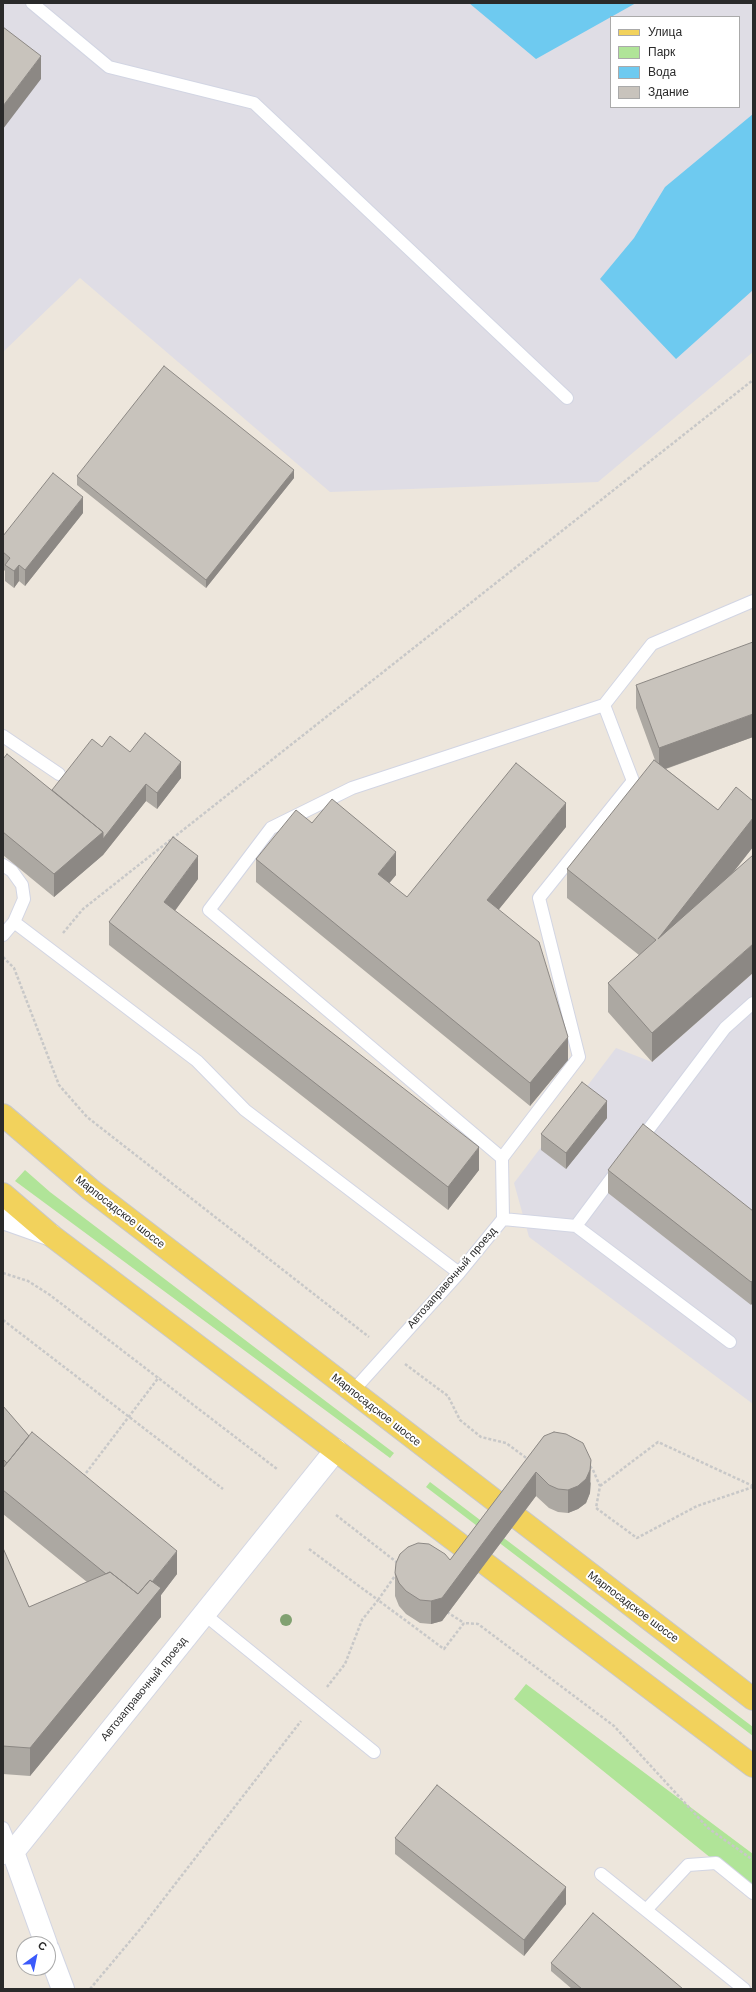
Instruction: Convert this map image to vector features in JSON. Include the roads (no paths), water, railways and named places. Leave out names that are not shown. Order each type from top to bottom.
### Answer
[{"type":"main road","name":"Марпосадское шоссе","points":[[3,1115],[91,1190],[753,1699]]},
{"type":"main road","points":[[3,1194],[52,1236],[336,1450],[589,1644],[753,1766]]},
{"type":"street","points":[[3,1218],[52,1236]]},
{"type":"street","name":"Автозаправочный проезд","points":[[8,1855],[336,1450]]},
{"type":"street","points":[[8,1855],[43,1936]]},
{"type":"street","points":[[56,1970],[63,1989]]},
{"type":"lane","points":[[32,3],[109,67],[254,103],[567,398]]},
{"type":"lane","points":[[502,1158],[209,910],[272,828],[352,788],[604,705],[652,644],[753,601]]},
{"type":"lane","points":[[503,1219],[502,1158],[579,1057],[539,898],[633,781],[604,705]]},
{"type":"lane","points":[[3,736],[59,774]]},
{"type":"lane","points":[[3,865],[12,871],[22,885],[24,899],[14,922],[3,936]]},
{"type":"lane","points":[[14,922],[197,1061],[244,1110],[459,1273]]},
{"type":"lane","points":[[634,1150],[725,1028],[752,1006]]},
{"type":"lane","points":[[624,1162],[576,1226],[730,1342]]},
{"type":"lane","name":"Автозаправочный проезд","points":[[352,1392],[387,1351],[459,1273],[503,1219],[576,1226]]},
{"type":"lane","points":[[204,1614],[374,1752]]},
{"type":"lane","points":[[3,1828],[8,1855]]},
{"type":"lane","points":[[646,1910],[688,1865],[716,1864],[753,1892]]},
{"type":"lane","points":[[601,1874],[744,1989]]},
{"type":"water","points":[[469,3],[636,3],[613,16],[610,16],[610,18],[536,59]]},
{"type":"water","points":[[753,114],[753,290],[676,359],[600,279],[634,238],[665,187]]}]
